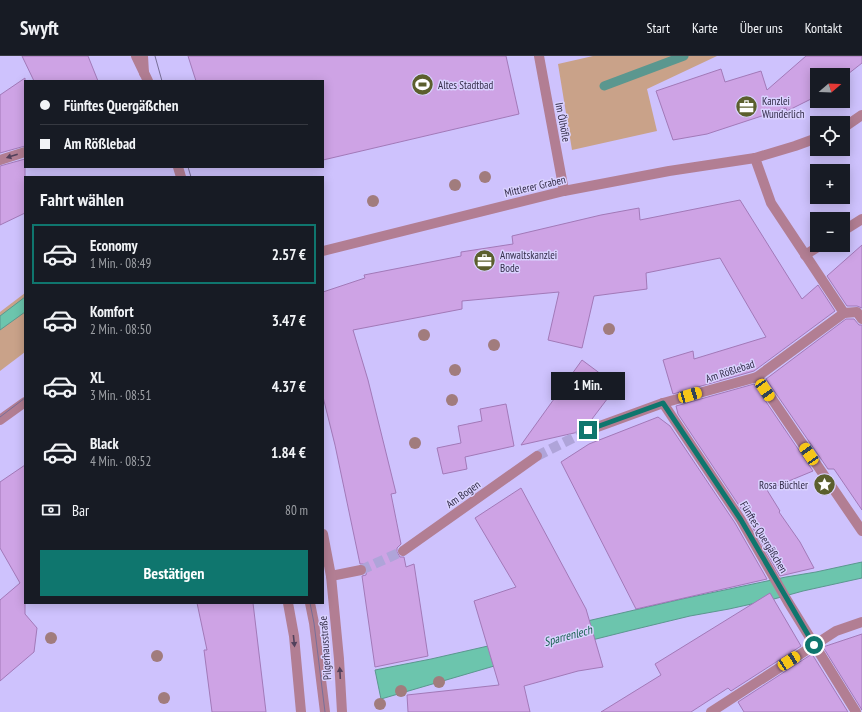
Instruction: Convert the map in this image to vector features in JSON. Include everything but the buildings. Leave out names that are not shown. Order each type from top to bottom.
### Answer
[{"type":"street","points":[[136,56],[146,77]]},
{"type":"street","points":[[143,56],[146,77]]},
{"type":"street","name":"Im Ölhöfle","points":[[539,56],[564,191]]},
{"type":"street","points":[[850,123],[862,115]]},
{"type":"street","name":"Mittlerer Graben","points":[[324,251],[564,191],[669,171],[755,158],[810,141]]},
{"type":"street","points":[[0,160],[24,152]]},
{"type":"street","points":[[755,158],[771,203],[805,255],[844,313],[857,312],[862,319]]},
{"type":"street","points":[[850,227],[862,219]]},
{"type":"street","points":[[805,255],[810,252]]},
{"type":"street","name":"Am Rößlebad","points":[[588,430],[663,403],[756,377],[844,313]]},
{"type":"street","points":[[756,377],[862,531]]},
{"type":"street","points":[[0,420],[24,403]]},
{"type":"street","name":"Fünftes Quergäßchen","points":[[663,403],[741,520],[814,645],[856,712]]},
{"type":"street","name":"Am Bogen","points":[[403,551],[537,456]]},
{"type":"street","name":"Pilgerhausstraße","points":[[324,539],[332,576],[342,712]]},
{"type":"street","points":[[332,576],[361,570]]},
{"type":"street","points":[[288,604],[294,636],[301,712]]},
{"type":"street","points":[[310,604],[325,712]]},
{"type":"street","points":[[711,712],[836,631],[862,622]]},
{"type":"shaded area","points":[[593,56],[717,56],[647,89],[657,131],[572,150],[558,64]]},
{"type":"shaded area","points":[[24,294],[24,353],[0,371],[0,312]]},
{"type":"water","points":[[24,298],[24,313],[0,330],[0,316]]},
{"type":"water","name":"Sparrenlech","points":[[862,562],[862,578],[729,609],[690,616],[532,655],[381,699],[375,670],[488,646],[682,599]]},
{"type":"waterway","points":[[604,86],[684,56]]},
{"type":"tunnel","points":[[537,456],[589,430]]},
{"type":"tunnel","points":[[361,570],[403,551]]},
{"type":"tram line","points":[[155,56],[162,80]]},
{"type":"tram line","points":[[188,168],[191,176]]},
{"type":"tram line","points":[[0,417],[24,399]]},
{"type":"tram line","points":[[310,604],[325,712]]},
{"type":"place","name":"Altes Stadtbad","points":[[422,85]]},
{"type":"place","name":"Kanzlei Wunderlich","points":[[747,107]]},
{"type":"place","name":"Anwaltskanzlei Bode","points":[[485,261]]},
{"type":"place","name":"Rosa Büchler","points":[[824,485]]},
{"type":"route","points":[[588,430],[663,403],[741,520],[814,645]]}]
